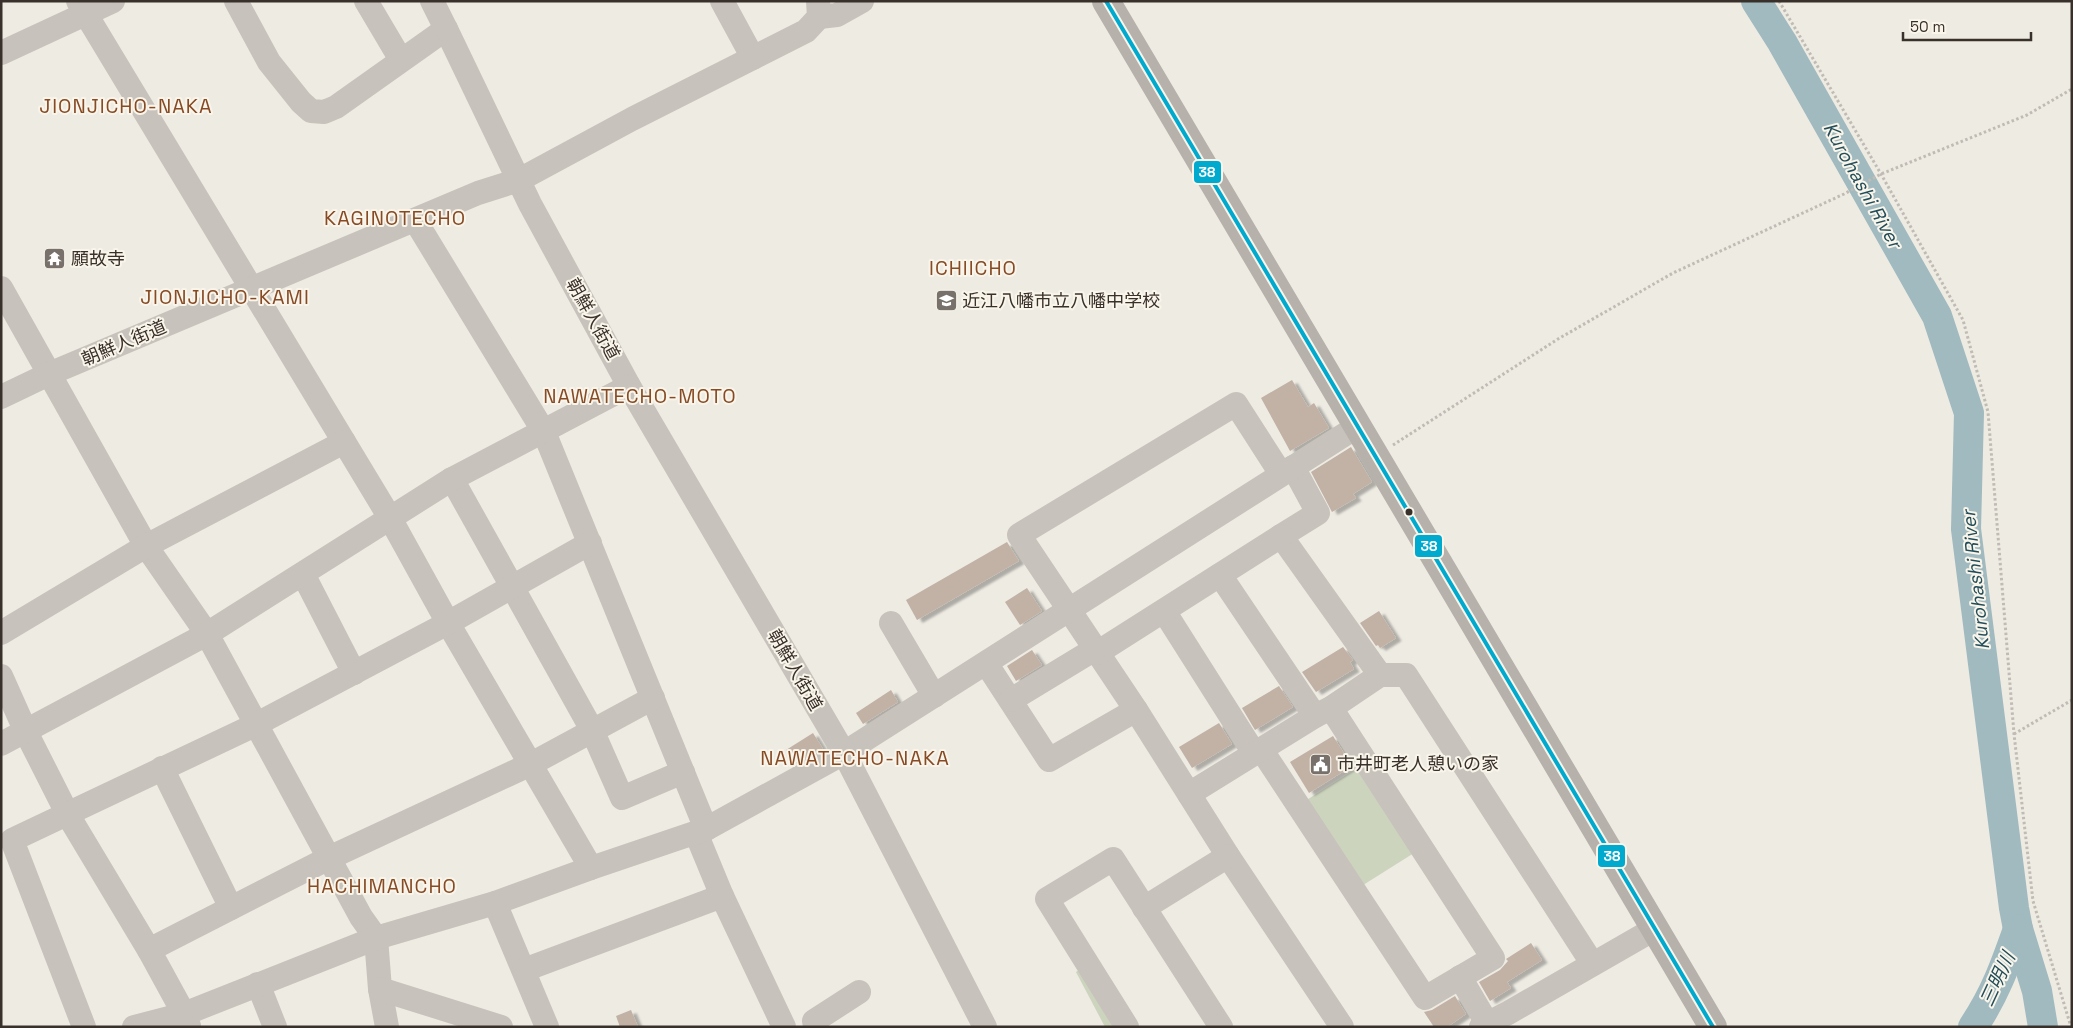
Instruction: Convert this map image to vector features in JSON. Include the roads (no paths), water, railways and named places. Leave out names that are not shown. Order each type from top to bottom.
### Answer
[{"type":"main road","points":[[1106,1],[1713,1027]]},
{"type":"street","points":[[1,53],[82,8],[113,1]]},
{"type":"street","points":[[236,1],[270,62],[300,102],[311,111],[324,112],[336,107],[446,28]]},
{"type":"street","points":[[366,1],[401,60]]},
{"type":"street","points":[[432,1],[519,180],[632,119],[806,31],[818,9],[837,15],[862,1]]},
{"type":"street","points":[[722,1],[753,58]]},
{"type":"street","points":[[82,8],[390,518],[448,624],[591,868]]},
{"type":"street","name":"朝鮮人街道","points":[[1,397],[49,374],[478,193],[519,180],[629,386],[844,753],[985,1027]]},
{"type":"street","points":[[415,220],[544,432],[683,772],[722,896],[784,1027]]},
{"type":"street","points":[[1,288],[146,546],[207,634],[361,917],[376,938],[380,989],[387,1027]]},
{"type":"street","points":[[1,744],[207,634],[452,479],[629,386]]},
{"type":"street","points":[[1011,700],[1096,651],[1164,611],[1318,514],[1236,404],[1019,535],[1096,651],[1136,710],[1228,856],[1342,1027]]},
{"type":"street","points":[[134,1027],[186,1020],[258,984],[376,938],[496,902],[701,831],[844,753],[1358,426]]},
{"type":"street","points":[[1,633],[146,546],[344,442]]},
{"type":"street","points":[[452,479],[592,730],[622,798],[683,772]]},
{"type":"street","points":[[1281,536],[1380,675]]},
{"type":"street","points":[[84,1027],[12,840],[255,725],[448,624],[590,543]]},
{"type":"street","points":[[303,574],[354,673]]},
{"type":"street","points":[[1164,611],[1425,998],[1492,958],[1323,712],[1220,575]]},
{"type":"street","points":[[891,623],[934,696]]},
{"type":"street","points":[[986,663],[1049,760],[1136,710]]},
{"type":"street","points":[[1189,794],[1380,675],[1406,675],[1592,963]]},
{"type":"street","points":[[1,676],[26,732],[68,815],[149,950],[186,1020]]},
{"type":"street","points":[[149,950],[329,858],[531,764],[653,698]]},
{"type":"street","points":[[162,768],[231,908]]},
{"type":"street","points":[[1144,908],[1228,856]]},
{"type":"street","points":[[1127,1027],[1047,899],[1113,860],[1221,1027]]},
{"type":"street","points":[[524,970],[722,896]]},
{"type":"street","points":[[496,902],[547,1027]]},
{"type":"street","points":[[1460,977],[1484,1025],[1512,1020],[1592,963],[1656,928]]},
{"type":"street","points":[[258,984],[275,1027]]},
{"type":"street","points":[[380,989],[501,1027]]},
{"type":"street","points":[[812,1025],[860,992]]},
{"type":"waterway","name":"Kurohashi River","points":[[1756,1],[1782,42],[1937,316],[1969,413],[1966,529],[2014,908],[2018,929],[2037,991],[2043,1027]]},
{"type":"waterway","name":"三明川","points":[[1973,1027],[1999,980],[2018,929]]},
{"type":"place","name":"願故寺","points":[[55,259]]},
{"type":"place","name":"近江八幡市立八幡中学校","points":[[946,301]]},
{"type":"place","name":"市井町老人憩いの家","points":[[1321,764]]},
{"type":"district","name":"JIONJICHO-NAKA","points":[[126,106]]},
{"type":"district","name":"KAGINOTECHO","points":[[395,218]]},
{"type":"district","name":"ICHIICHO","points":[[973,268]]},
{"type":"district","name":"JIONJICHO-KAMI","points":[[225,297]]},
{"type":"district","name":"NAWATECHO-MOTO","points":[[640,396]]},
{"type":"district","name":"NAWATECHO-NAKA","points":[[855,758]]},
{"type":"district","name":"HACHIMANCHO","points":[[382,886]]}]
